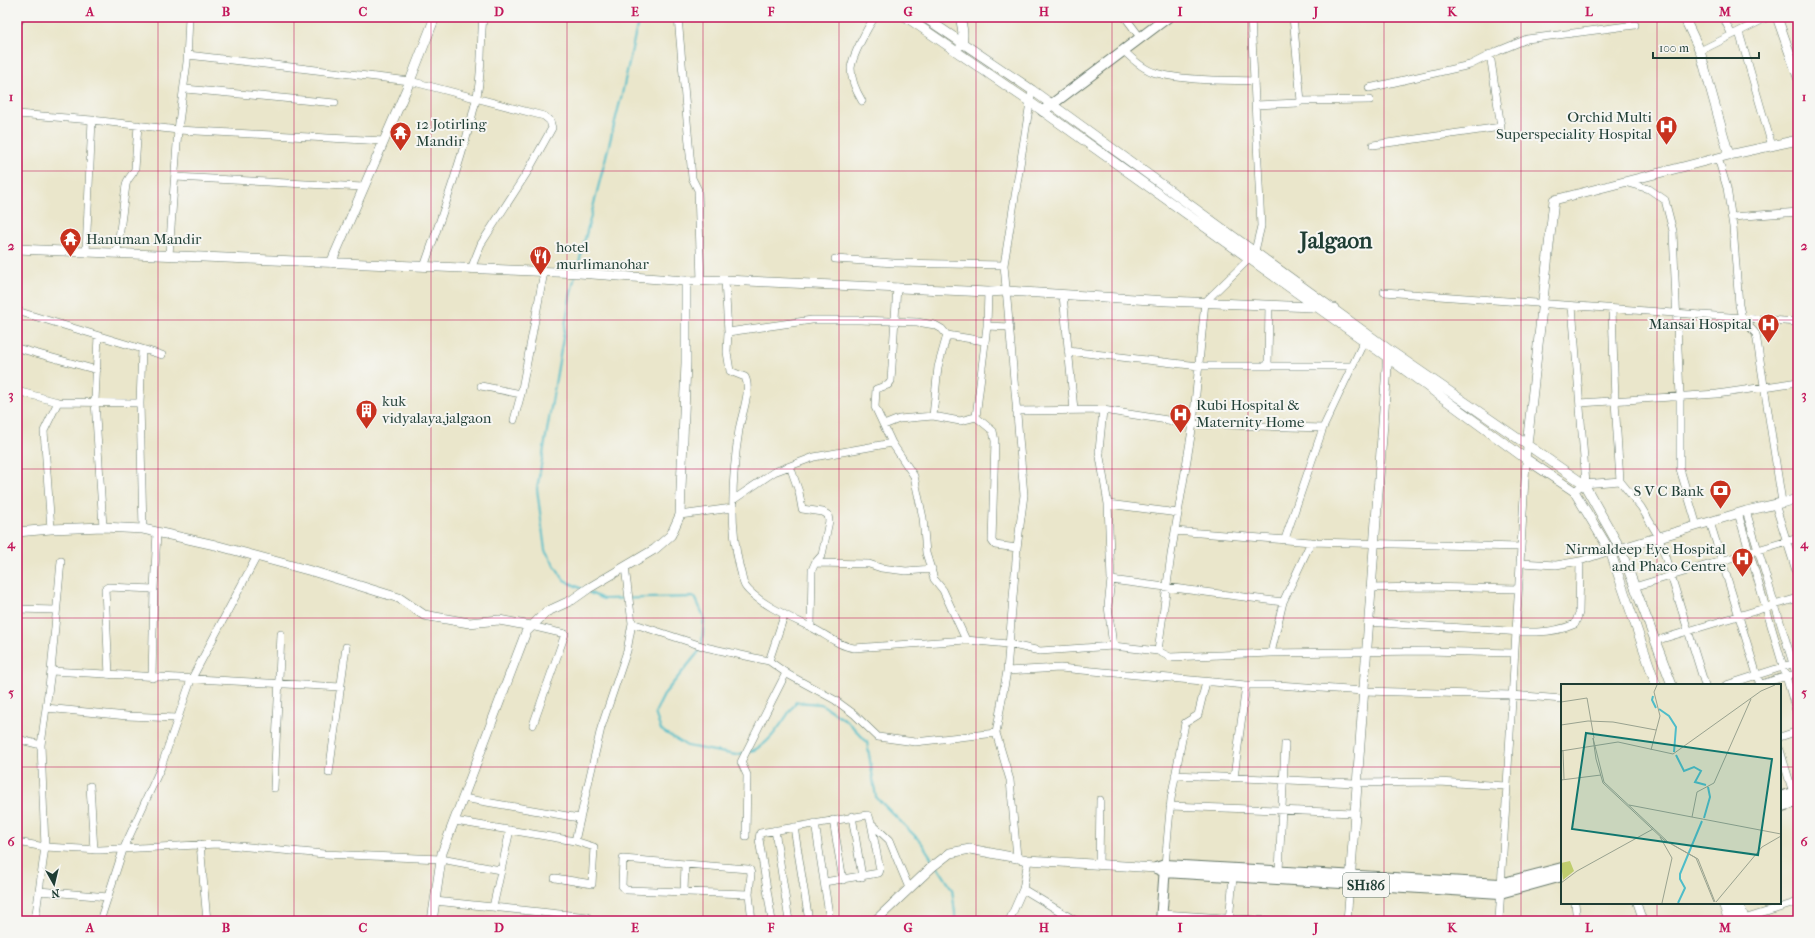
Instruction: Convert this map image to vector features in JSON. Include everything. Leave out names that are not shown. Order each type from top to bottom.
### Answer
[{"type":"main road","points":[[331,263],[410,81],[435,17]]},
{"type":"main road","points":[[906,17],[1030,102],[1046,108],[1255,251],[1334,308],[1366,337]]},
{"type":"main road","points":[[924,17],[1032,90],[1046,108],[1249,259],[1317,308],[1366,337],[1526,460],[1574,491],[1610,551],[1656,684]]},
{"type":"main road","points":[[957,51],[962,42],[960,17]]},
{"type":"main road","points":[[1046,108],[1168,17]]},
{"type":"main road","points":[[1684,17],[1700,51],[1729,155]]},
{"type":"main road","points":[[1777,17],[1798,77]]},
{"type":"main road","points":[[1527,445],[1554,200],[1729,155],[1798,140]]},
{"type":"main road","points":[[17,249],[579,273],[686,281],[726,280],[988,292],[1007,291],[1168,302],[1205,302],[1334,308]]},
{"type":"main road","points":[[432,921],[441,859],[526,632],[546,612],[572,600],[589,588],[655,549],[671,535],[680,515],[686,363],[686,281]]},
{"type":"main road","points":[[1388,353],[1585,484],[1620,548],[1672,684]]},
{"type":"main road","points":[[875,921],[932,867],[950,853],[970,849],[1028,860],[1162,868],[1279,872],[1350,880],[1388,353]]},
{"type":"main road","points":[[1610,551],[1742,512],[1798,499]]},
{"type":"main road","points":[[17,532],[103,527],[143,529],[257,556],[315,572],[399,598],[424,615],[469,623],[499,620],[531,626]]},
{"type":"main road","points":[[1781,796],[1796,797]]},
{"type":"main road","points":[[1781,806],[1796,797]]},
{"type":"main road","points":[[1162,868],[1162,918]]},
{"type":"main road","name":"SH186","points":[[1162,868],[1233,877],[1350,880],[1500,889],[1561,876]]},
{"type":"main road","points":[[1500,889],[1561,868]]},
{"type":"main road","points":[[1724,904],[1738,920]]},
{"type":"main road","points":[[1732,904],[1738,920]]},
{"type":"main road","points":[[1738,920],[1739,904]]},
{"type":"street","points":[[169,256],[178,130],[185,89],[188,55],[189,17]]},
{"type":"street","points":[[424,267],[456,170],[477,98],[483,17]]},
{"type":"street","points":[[678,17],[692,178],[698,190],[701,281]]},
{"type":"street","points":[[862,101],[854,88],[851,68],[866,28],[875,17]]},
{"type":"street","points":[[1125,17],[1140,37]]},
{"type":"street","points":[[1251,17],[1261,226],[1255,251]]},
{"type":"street","points":[[1293,17],[1301,101]]},
{"type":"street","points":[[1723,17],[1732,35]]},
{"type":"street","points":[[1700,51],[1768,17]]},
{"type":"street","points":[[1369,88],[1470,65],[1490,54],[1527,39],[1635,25]]},
{"type":"street","points":[[1739,32],[1772,146]]},
{"type":"street","points":[[1123,50],[1132,59],[1154,73],[1202,79],[1254,81]]},
{"type":"street","points":[[1373,145],[1501,126],[1490,54]]},
{"type":"street","points":[[188,55],[410,81],[544,116],[550,120],[552,128],[528,172],[481,244],[471,269]]},
{"type":"street","points":[[185,89],[335,103]]},
{"type":"street","points":[[1017,858],[1010,780],[996,733],[1007,671],[1017,548],[1024,495],[1004,265],[1032,90]]},
{"type":"street","points":[[1256,105],[1298,103],[1301,101],[1370,100]]},
{"type":"street","points":[[17,114],[92,120],[178,130],[384,141]]},
{"type":"street","points":[[86,252],[92,120]]},
{"type":"street","points":[[117,253],[127,180],[134,173],[135,169],[138,125]]},
{"type":"street","points":[[1718,158],[1727,188],[1732,217],[1739,305],[1742,318],[1756,334],[1779,503],[1787,542],[1798,577]]},
{"type":"street","points":[[175,178],[363,187]]},
{"type":"street","points":[[1624,182],[1649,189],[1665,200],[1673,231],[1680,396],[1680,469],[1697,526]]},
{"type":"street","points":[[1732,217],[1798,212]]},
{"type":"street","points":[[835,259],[894,263],[1004,265]]},
{"type":"street","points":[[1158,650],[1166,586],[1193,424],[1205,302],[1249,259]]},
{"type":"street","points":[[514,420],[521,394],[544,272]]},
{"type":"street","points":[[726,280],[728,332],[727,352],[730,372],[744,377],[747,385],[739,430],[732,508],[738,558],[745,585],[751,593],[784,616],[811,627],[845,647],[854,648],[966,640],[1008,644],[1040,651],[1112,646],[1158,650],[1170,658],[1425,651],[1514,653]]},
{"type":"street","points":[[897,287],[891,381],[888,385],[876,389],[875,407],[892,443],[914,476],[923,518],[926,553],[934,579],[943,590],[966,640]]},
{"type":"street","points":[[976,417],[987,326],[988,292]]},
{"type":"street","points":[[1384,292],[1798,322]]},
{"type":"street","points":[[1063,295],[1074,410]]},
{"type":"street","points":[[1268,365],[1269,305]]},
{"type":"street","points":[[1572,306],[1585,484]]},
{"type":"street","points":[[1612,309],[1614,401],[1620,481],[1641,507],[1660,537],[1705,684]]},
{"type":"street","points":[[17,311],[162,355]]},
{"type":"street","points":[[728,332],[812,320],[894,321],[917,322],[935,325],[942,329],[947,335],[984,341]]},
{"type":"street","points":[[987,326],[1010,327]]},
{"type":"street","points":[[933,416],[938,367],[947,335]]},
{"type":"street","points":[[98,336],[95,401],[103,527]]},
{"type":"street","points":[[1285,539],[1323,428],[1366,337]]},
{"type":"street","points":[[17,348],[97,370]]},
{"type":"street","points":[[142,349],[140,403],[143,529]]},
{"type":"street","points":[[1068,350],[1199,366],[1352,366]]},
{"type":"street","points":[[1580,403],[1717,394],[1798,382]]},
{"type":"street","points":[[481,386],[521,394]]},
{"type":"street","points":[[17,391],[58,402],[95,401],[140,403]]},
{"type":"street","points":[[51,529],[44,431],[58,402]]},
{"type":"street","points":[[1016,411],[1103,410],[1193,424],[1323,428]]},
{"type":"street","points":[[1103,410],[1099,452],[1108,504],[1111,580],[1108,606],[1112,646]]},
{"type":"street","points":[[884,425],[899,419],[933,416],[960,421],[976,417]]},
{"type":"street","points":[[976,417],[993,431],[995,441],[992,541],[995,545],[1017,548]]},
{"type":"street","points":[[733,500],[774,472],[814,456],[892,443]]},
{"type":"street","points":[[1499,921],[1527,445]]},
{"type":"street","points":[[790,466],[799,492],[802,508],[823,512],[828,515],[829,521],[822,555],[815,563],[811,577],[811,627]]},
{"type":"street","points":[[1574,491],[1585,484],[1620,481]]},
{"type":"street","points":[[1108,504],[1178,513]]},
{"type":"street","points":[[680,515],[732,508]]},
{"type":"street","points":[[1742,512],[1758,550],[1775,605],[1796,663],[1797,676],[1786,677],[1762,684]]},
{"type":"street","points":[[1742,512],[1750,553],[1798,717]]},
{"type":"street","points":[[1710,522],[1723,560],[1759,684]]},
{"type":"street","points":[[1175,531],[1312,542],[1374,545],[1521,547]]},
{"type":"street","points":[[152,678],[157,532]]},
{"type":"street","points":[[1634,587],[1798,538]]},
{"type":"street","points":[[1272,654],[1283,602],[1312,542]]},
{"type":"street","points":[[1520,563],[1556,565],[1580,561],[1610,551]]},
{"type":"street","points":[[100,921],[123,850],[161,767],[191,680],[257,556]]},
{"type":"street","points":[[35,921],[45,847],[41,744],[51,671],[61,561]]},
{"type":"street","points":[[1368,622],[1516,631],[1545,632],[1563,629],[1575,624],[1580,613],[1580,561]]},
{"type":"street","points":[[815,563],[869,564],[881,568],[906,571],[932,569]]},
{"type":"street","points":[[575,841],[579,818],[601,728],[627,651],[632,623],[625,567]]},
{"type":"street","points":[[1111,580],[1283,602]]},
{"type":"street","points":[[109,675],[105,589],[108,587],[154,589]]},
{"type":"street","points":[[1370,588],[1424,587],[1518,589]]},
{"type":"street","points":[[1655,640],[1798,598]]},
{"type":"street","points":[[17,609],[56,610]]},
{"type":"street","points":[[769,661],[784,616]]},
{"type":"street","points":[[632,623],[705,647],[769,661],[786,673],[835,700],[854,714],[878,737],[915,742],[996,733]]},
{"type":"street","points":[[531,626],[565,634],[533,726]]},
{"type":"street","points":[[274,788],[281,634]]},
{"type":"street","points":[[329,773],[346,647]]},
{"type":"street","points":[[1729,684],[1796,663]]},
{"type":"street","points":[[1007,671],[1060,668],[1246,685],[1278,685],[1363,691],[1512,695],[1561,699]]},
{"type":"street","points":[[51,671],[152,678],[340,687]]},
{"type":"street","points":[[746,836],[747,775],[741,762],[786,673]]},
{"type":"street","points":[[1162,868],[1174,775],[1185,723],[1198,715],[1206,682]]},
{"type":"street","points":[[1234,777],[1246,685]]},
{"type":"street","points":[[46,708],[128,716],[177,718]]},
{"type":"street","points":[[1781,737],[1798,731]]},
{"type":"street","points":[[17,739],[41,744]]},
{"type":"street","points":[[1279,872],[1285,744]]},
{"type":"street","points":[[1781,753],[1796,797]]},
{"type":"street","points":[[1174,775],[1356,783],[1439,782],[1506,786]]},
{"type":"street","points":[[90,786],[94,850]]},
{"type":"street","points":[[463,798],[579,818]]},
{"type":"street","points":[[1099,864],[1100,800]]},
{"type":"street","points":[[1170,806],[1354,814]]},
{"type":"street","points":[[852,816],[862,877]]},
{"type":"street","points":[[772,921],[759,836],[760,833],[852,816],[869,816],[872,823],[880,870],[879,873],[877,875],[824,882]]},
{"type":"street","points":[[833,820],[843,880]]},
{"type":"street","points":[[455,821],[575,841],[594,847],[594,882],[590,884],[555,878]]},
{"type":"street","points":[[815,823],[830,921]]},
{"type":"street","points":[[872,823],[889,840],[909,888]]},
{"type":"street","points":[[794,827],[809,921]]},
{"type":"street","points":[[493,907],[510,830]]},
{"type":"street","points":[[775,830],[789,921]]},
{"type":"street","points":[[17,842],[45,847],[94,850],[123,850],[217,844],[385,858],[441,859],[500,870]]},
{"type":"street","points":[[200,844],[207,921]]},
{"type":"street","points":[[749,894],[626,890],[622,886],[623,862],[625,859],[748,869],[750,870],[751,874],[749,894],[752,921]]},
{"type":"street","points":[[1009,921],[1023,889],[1028,860]]},
{"type":"street","points":[[684,892],[685,864]]},
{"type":"street","points":[[1229,920],[1233,877]]},
{"type":"street","points":[[1347,921],[1350,880]]},
{"type":"street","points":[[1023,889],[1076,921]]},
{"type":"street","points":[[39,891],[108,897]]},
{"type":"street","points":[[435,900],[588,917],[592,921]]},
{"type":"street","points":[[1738,920],[1798,902]]},
{"type":"street","points":[[1575,904],[1577,921]]},
{"type":"street","points":[[1637,904],[1643,921]]},
{"type":"street","points":[[1162,918],[1271,921]]},
{"type":"waterway","points":[[577,270],[622,94],[639,17]]},
{"type":"waterway","points":[[575,276],[570,297],[537,489],[545,550],[564,580],[582,589]]},
{"type":"waterway","points":[[588,592],[603,599],[695,597],[704,617],[702,644]]},
{"type":"waterway","points":[[701,649],[665,693],[655,713],[661,730],[687,746],[736,755],[743,753]]},
{"type":"waterway","points":[[748,752],[763,745],[769,739],[796,702],[821,704],[847,721],[867,742],[876,797],[921,842],[934,862]]},
{"type":"waterway","points":[[938,867],[952,889],[956,921]]},
{"type":"place","name":"Orchid Multi Superspeciality Hospital","points":[[1667,146]]},
{"type":"place","name":"12 Jotirling Mandir","points":[[400,152]]},
{"type":"place","name":"Hanuman Mandir","points":[[71,258]]},
{"type":"place","name":"hotel murlimanohar","points":[[540,276]]},
{"type":"place","name":"Mansai Hospital","points":[[1768,344]]},
{"type":"place","name":"kuk vidyalaya,jalgaon","points":[[367,430]]},
{"type":"place","name":"Rubi Hospital & Maternity Home","points":[[1180,434]]},
{"type":"place","name":"S V C Bank","points":[[1720,510]]},
{"type":"place","name":"Nirmaldeep Eye Hospital and Phaco Centre","points":[[1742,578]]},
{"type":"district","name":"Jalgaon","points":[[1336,240]]}]
